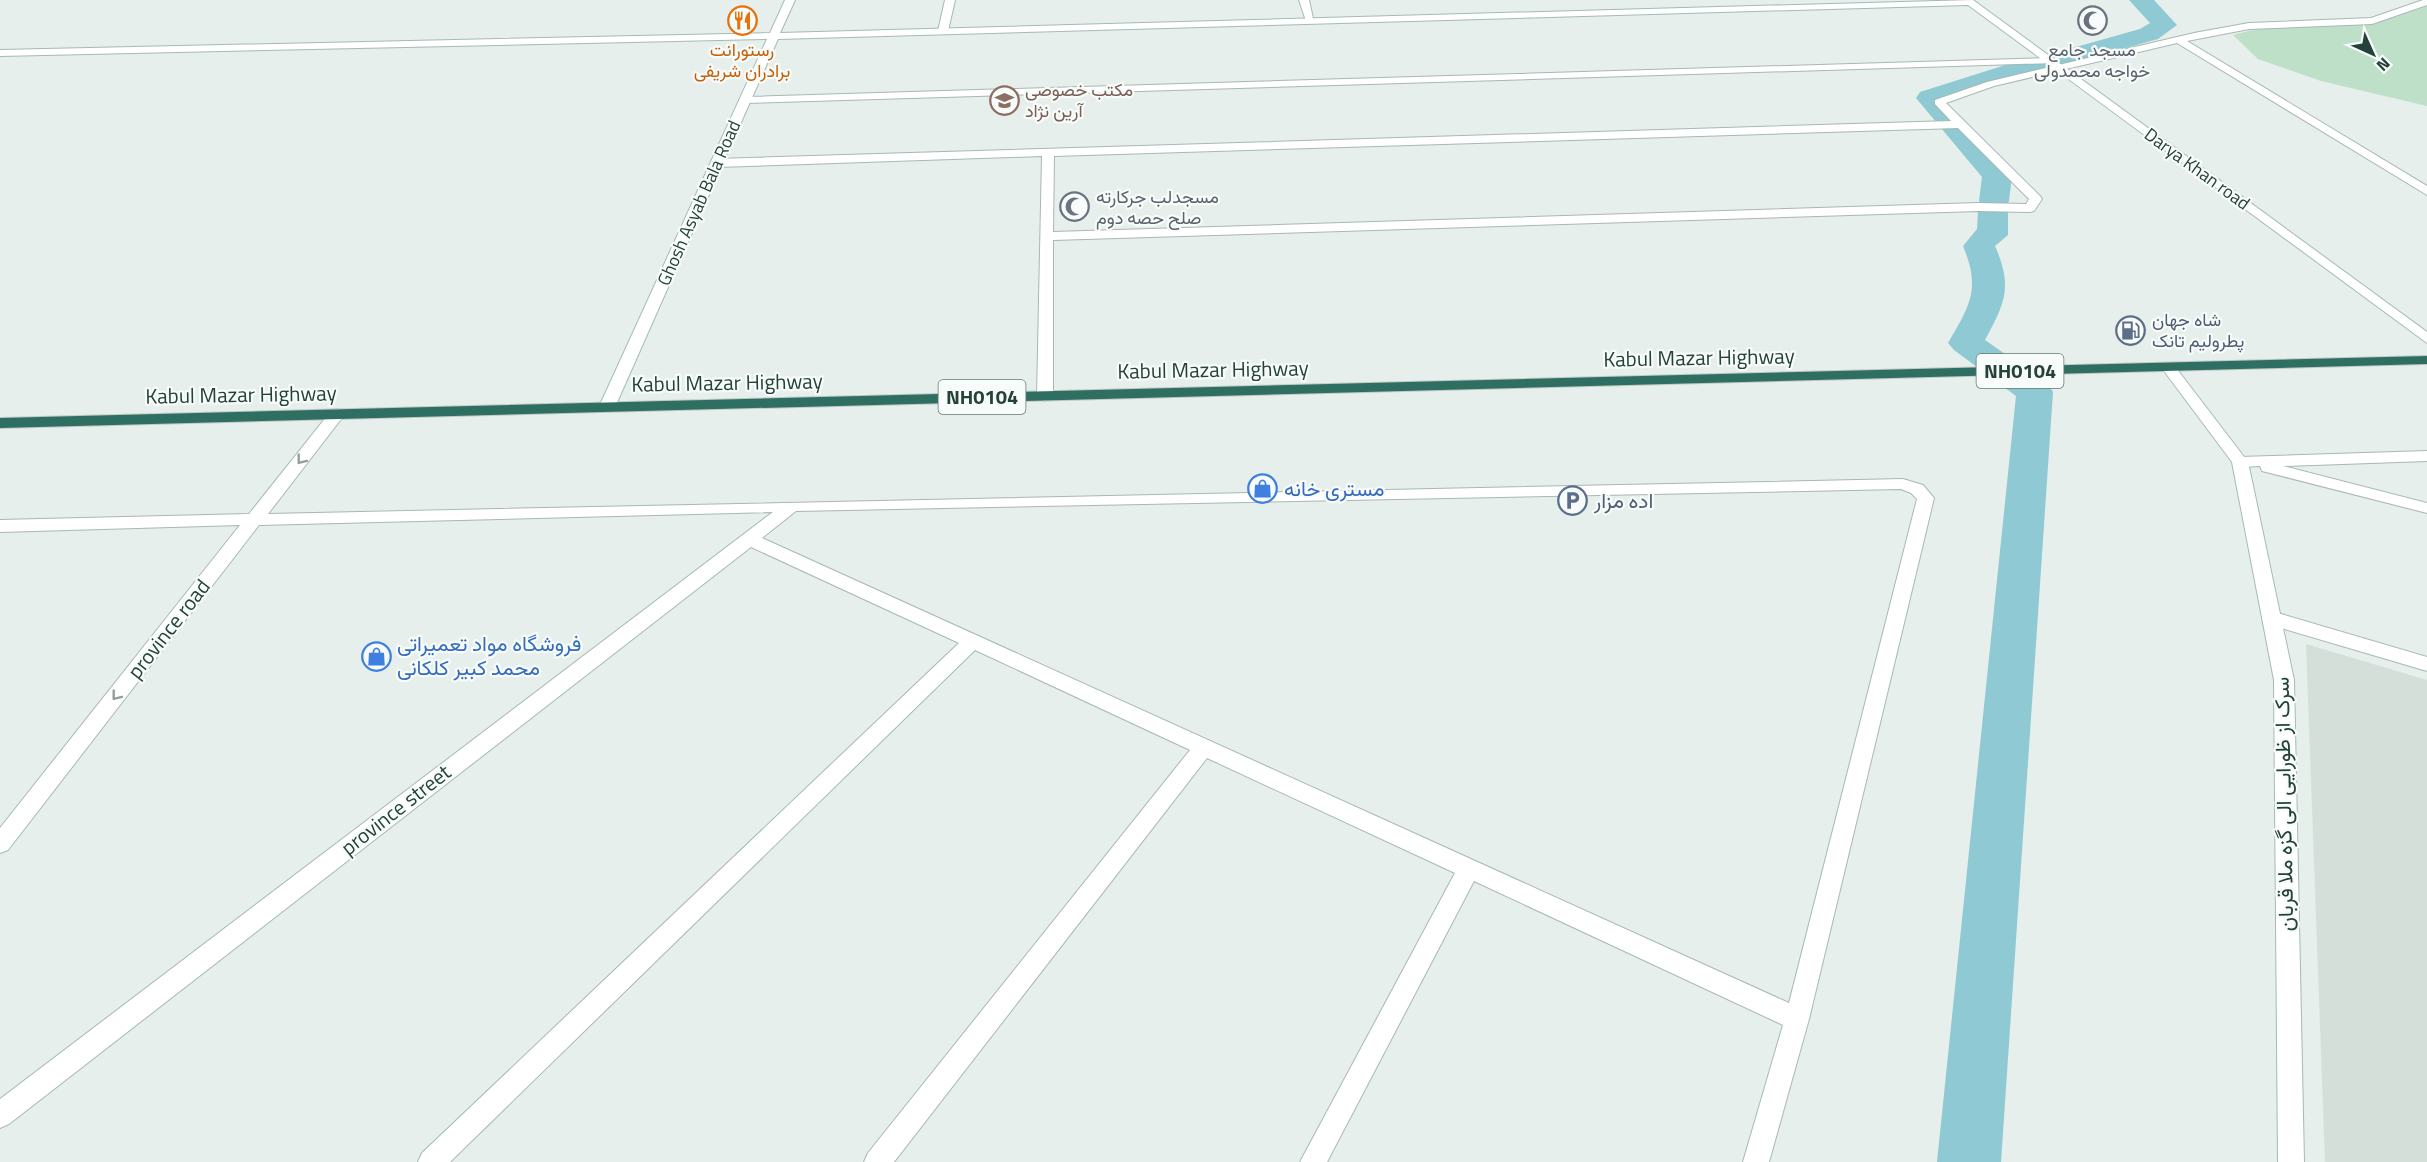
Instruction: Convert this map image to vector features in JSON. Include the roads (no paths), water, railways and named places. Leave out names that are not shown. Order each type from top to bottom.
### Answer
[{"type":"highway","name":"Kabul Mazar Highway","points":[[0,423],[2427,360]]},
{"type":"street","name":"Ghosh Asyab Bala Road","points":[[607,407],[790,0]]},
{"type":"street","points":[[944,31],[950,0]]},
{"type":"street","points":[[1304,0],[1311,21]]},
{"type":"street","points":[[0,53],[774,36],[1968,1]]},
{"type":"street","name":"Darya Khan road","points":[[1968,1],[2427,339]]},
{"type":"street","points":[[1047,236],[1966,207],[2030,208],[2036,199],[1939,102],[2055,64],[2249,26],[2372,21],[2427,2]]},
{"type":"street","points":[[2179,40],[2427,191]]},
{"type":"street","points":[[745,100],[2055,64]]},
{"type":"street","points":[[717,163],[1961,124]]},
{"type":"street","points":[[1045,396],[1048,153]]},
{"type":"street","name":"سرک از ظورایی الی گزه ملا قربان","points":[[2168,367],[2245,462],[2271,618],[2284,680],[2291,1162]]},
{"type":"street","name":"province road","points":[[0,844],[336,414]]},
{"type":"street","points":[[2245,462],[2427,456]]},
{"type":"street","points":[[2245,462],[2427,508]]},
{"type":"street","points":[[0,526],[792,506],[1903,484],[1917,489],[1926,498],[1797,1019],[1756,1162]]},
{"type":"street","name":"province street","points":[[0,1115],[792,506]]},
{"type":"street","points":[[749,539],[1797,1019]]},
{"type":"street","points":[[2271,618],[2427,664]]},
{"type":"street","points":[[431,1162],[973,641]]},
{"type":"street","points":[[877,1162],[1204,747]]},
{"type":"street","points":[[1313,1162],[1469,869]]},
{"type":"waterway","points":[[2060,59],[2149,34],[2165,25],[2141,0]]},
{"type":"waterway","points":[[1946,119],[1929,98],[2027,66],[2042,64]]},
{"type":"waterway","points":[[1954,128],[1997,176],[1994,201]]},
{"type":"waterway","points":[[1969,1162],[2035,392],[1966,343],[1989,296],[1989,274],[1979,246],[1985,236],[1992,235],[1993,211]]},
{"type":"place","name":"رستورانت برادران شریفی","points":[[742,21]]},
{"type":"place","name":"مسجد جامع خواجه محمدولی","points":[[2092,21]]},
{"type":"place","name":"مکتب خصوصی آرین نژاد","points":[[1004,100]]},
{"type":"place","name":"مسجدلب جرکارته صلح حصه دوم","points":[[1075,207]]},
{"type":"place","name":"شاه جهان پطرولیم تانک","points":[[2131,330]]},
{"type":"place","name":"مستری خانه","points":[[1263,489]]},
{"type":"place","name":"اده مزار","points":[[1573,501]]},
{"type":"place","name":"فروشگاه مواد تعمیراتی محمد کبیر کلکانی","points":[[376,656]]}]
